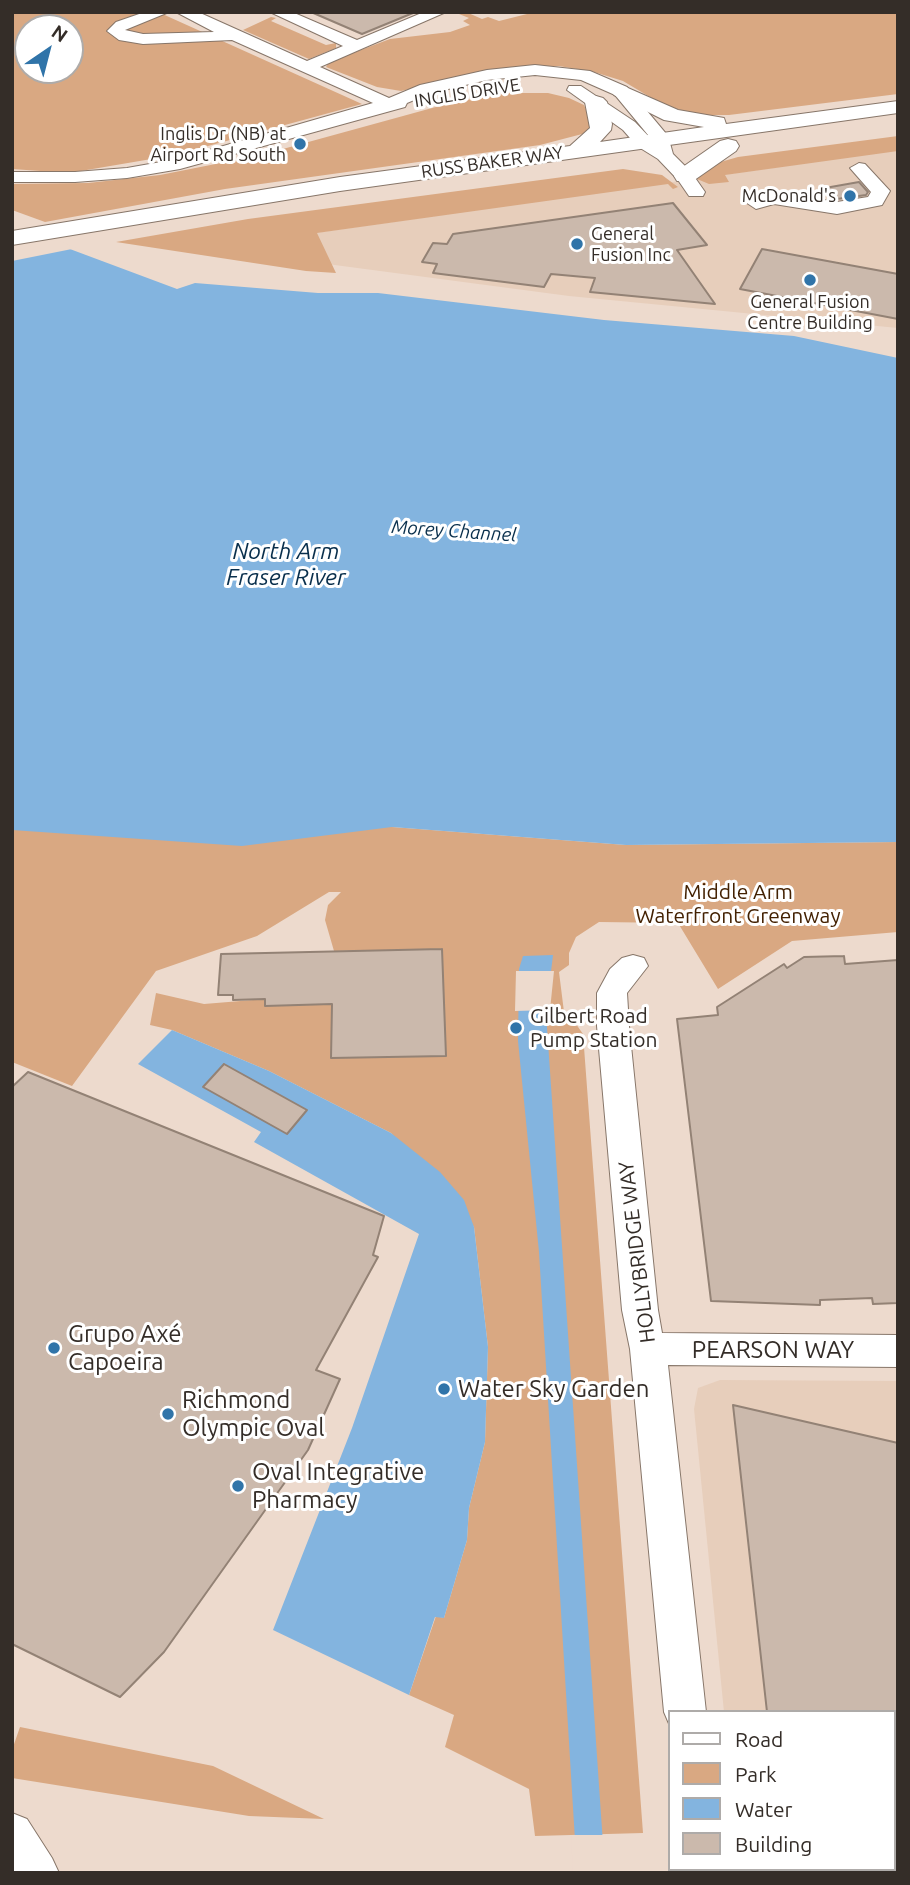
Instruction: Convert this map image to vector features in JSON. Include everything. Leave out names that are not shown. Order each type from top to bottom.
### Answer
[{"type":"main road","points":[[621,92],[672,115],[745,128]]},
{"type":"main road","points":[[579,149],[600,130],[596,102]]},
{"type":"main road","name":"RUSS BAKER WAY","points":[[94,229],[232,213],[656,146],[745,128],[898,107]]},
{"type":"main road","name":"RUSS BAKER WAY","points":[[94,229],[579,149],[728,146],[898,126]]},
{"type":"main road","points":[[690,184],[728,146]]},
{"type":"main road","points":[[12,238],[94,229]]},
{"type":"main road","points":[[12,250],[94,229]]},
{"type":"street","points":[[160,12],[122,25],[116,31],[125,37],[143,39],[231,33],[265,16],[358,46]]},
{"type":"street","points":[[184,12],[389,104]]},
{"type":"street","points":[[306,66],[438,12]]},
{"type":"street","name":"INGLIS DRIVE","points":[[12,177],[127,173],[180,164],[389,104],[425,89],[521,70],[573,73],[598,80],[621,92],[656,146]]},
{"type":"street","name":"INGLIS DRIVE","points":[[389,104],[444,99],[495,87],[535,83],[567,88],[596,102],[656,146]]},
{"type":"street","points":[[656,146],[690,184]]},
{"type":"street","points":[[764,201],[793,196],[837,208],[878,199],[881,191],[859,168]]},
{"type":"street","name":"HOLLYBRIDGE WAY","points":[[633,965],[621,977],[612,993],[613,1026],[640,1310],[648,1349],[685,1710]]},
{"type":"street","name":"PEARSON WAY","points":[[648,1349],[898,1351]]},
{"type":"street","points":[[12,1834],[37,1873]]},
{"type":"shaded area","points":[[898,150],[898,328],[569,296],[312,262],[301,235]]},
{"type":"shaded area","points":[[720,1380],[898,1381],[898,1850],[896,1710],[724,1710],[694,1409],[698,1388]]},
{"type":"green space","points":[[12,12],[158,12],[362,104],[175,155],[69,173],[12,169]]},
{"type":"green space","points":[[454,12],[466,12],[482,19],[488,17],[499,21],[535,12],[898,12],[898,94],[729,115],[695,115],[660,103],[623,81],[594,72],[559,66],[498,69],[401,91],[377,87],[326,67],[329,62],[390,39],[450,32],[470,25],[463,21],[469,18]]},
{"type":"green space","points":[[271,17],[276,18],[271,21],[326,45],[336,43],[336,48],[309,59],[243,30]]},
{"type":"green space","points":[[509,93],[548,93],[569,98],[584,105],[593,126],[586,133],[540,145],[225,189],[45,222],[12,210],[12,184],[88,183],[160,175],[261,155],[454,102]]},
{"type":"green space","points":[[898,136],[898,151],[725,175],[729,182],[709,184],[697,179],[699,173],[717,163],[738,157]]},
{"type":"green space","points":[[623,169],[662,175],[678,187],[673,189],[668,184],[317,233],[336,273],[306,271],[116,242],[248,219]]},
{"type":"green space","name":"Middle Arm Waterfront Greenway","points":[[12,792],[392,827],[626,845],[898,842],[898,932],[792,941],[718,989],[678,923],[599,922],[576,937],[569,953],[569,965],[559,972],[565,1020],[576,1024],[583,1034],[643,1833],[535,1836],[529,1789],[445,1747],[454,1715],[409,1695],[436,1616],[444,1618],[467,1540],[469,1508],[485,1442],[488,1347],[474,1227],[391,1133],[269,1071],[172,1030],[150,1025],[156,993],[204,1004],[265,999],[265,1006],[332,1004],[332,1058],[445,1056],[442,949],[334,951],[325,920],[328,905],[341,892],[329,892],[257,936],[156,971],[72,1086],[12,1062]]},
{"type":"green space","points":[[20,1727],[213,1766],[324,1819],[249,1816],[12,1778],[12,1750]]},
{"type":"water","name":"North Arm Fraser River","points":[[12,230],[27,233],[177,289],[195,283],[318,293],[378,293],[604,320],[794,336],[898,358],[898,842],[626,845],[392,827],[242,846],[12,830]]},
{"type":"water","points":[[553,955],[546,1013],[605,1873],[577,1873],[539,1252],[518,1041],[519,969],[523,956]]},
{"type":"water","points":[[172,1030],[269,1071],[391,1133],[440,1172],[464,1200],[474,1227],[488,1347],[485,1442],[469,1508],[467,1540],[444,1618],[435,1617],[409,1695],[273,1630],[352,1428],[419,1234],[254,1142],[261,1132],[138,1064]]},
{"type":"pier","points":[[18,227],[77,248],[12,261],[12,228]]},
{"type":"pier","points":[[516,971],[554,971],[550,1010],[515,1011]]},
{"type":"pier","points":[[571,1835],[605,1835],[608,1873],[573,1873]]},
{"type":"building","points":[[311,12],[413,12],[413,13],[362,34]]},
{"type":"building","name":"McDonald's","points":[[859,182],[868,192],[866,195],[837,199],[825,188]]},
{"type":"building","name":"General Fusion Inc","points":[[673,203],[707,245],[677,250],[715,304],[590,292],[595,278],[551,274],[544,287],[433,273],[437,264],[422,262],[433,243],[447,244],[453,234]]},
{"type":"building","name":"General Fusion Centre Building","points":[[762,249],[898,274],[898,319],[740,289]]},
{"type":"building","points":[[442,949],[446,1056],[331,1058],[332,1004],[265,1006],[265,999],[233,1000],[233,995],[218,995],[221,954]]},
{"type":"building","points":[[844,956],[845,964],[898,960],[898,1303],[873,1304],[872,1298],[820,1300],[820,1305],[711,1301],[677,1019],[718,1015],[717,1007],[784,964],[787,968],[804,957]]},
{"type":"building","points":[[224,1064],[307,1110],[287,1134],[203,1087]]},
{"type":"building","name":"Richmond Olympic Oval","points":[[28,1072],[384,1216],[373,1255],[378,1257],[316,1370],[340,1379],[308,1450],[164,1652],[120,1697],[12,1644],[12,1087]]},
{"type":"building","points":[[733,1405],[898,1443],[898,1712],[767,1710]]},
{"type":"place","name":"Inglis Dr (NB) at Airport Rd South","points":[[300,144]]},
{"type":"place","name":"McDonald's","points":[[850,196]]},
{"type":"place","name":"General Fusion Inc","points":[[577,244]]},
{"type":"place","name":"General Fusion Centre Building","points":[[810,280]]},
{"type":"place","name":"Gilbert Road Pump Station","points":[[516,1028]]},
{"type":"place","name":"Grupo Axé Capoeira","points":[[54,1348]]},
{"type":"place","name":"Water Sky Garden","points":[[444,1389]]},
{"type":"place","name":"Richmond Olympic Oval","points":[[168,1414]]},
{"type":"place","name":"Oval Integrative Pharmacy","points":[[238,1486]]},
{"type":"water label","name":"Morey Channel","points":[[454,531]]}]
